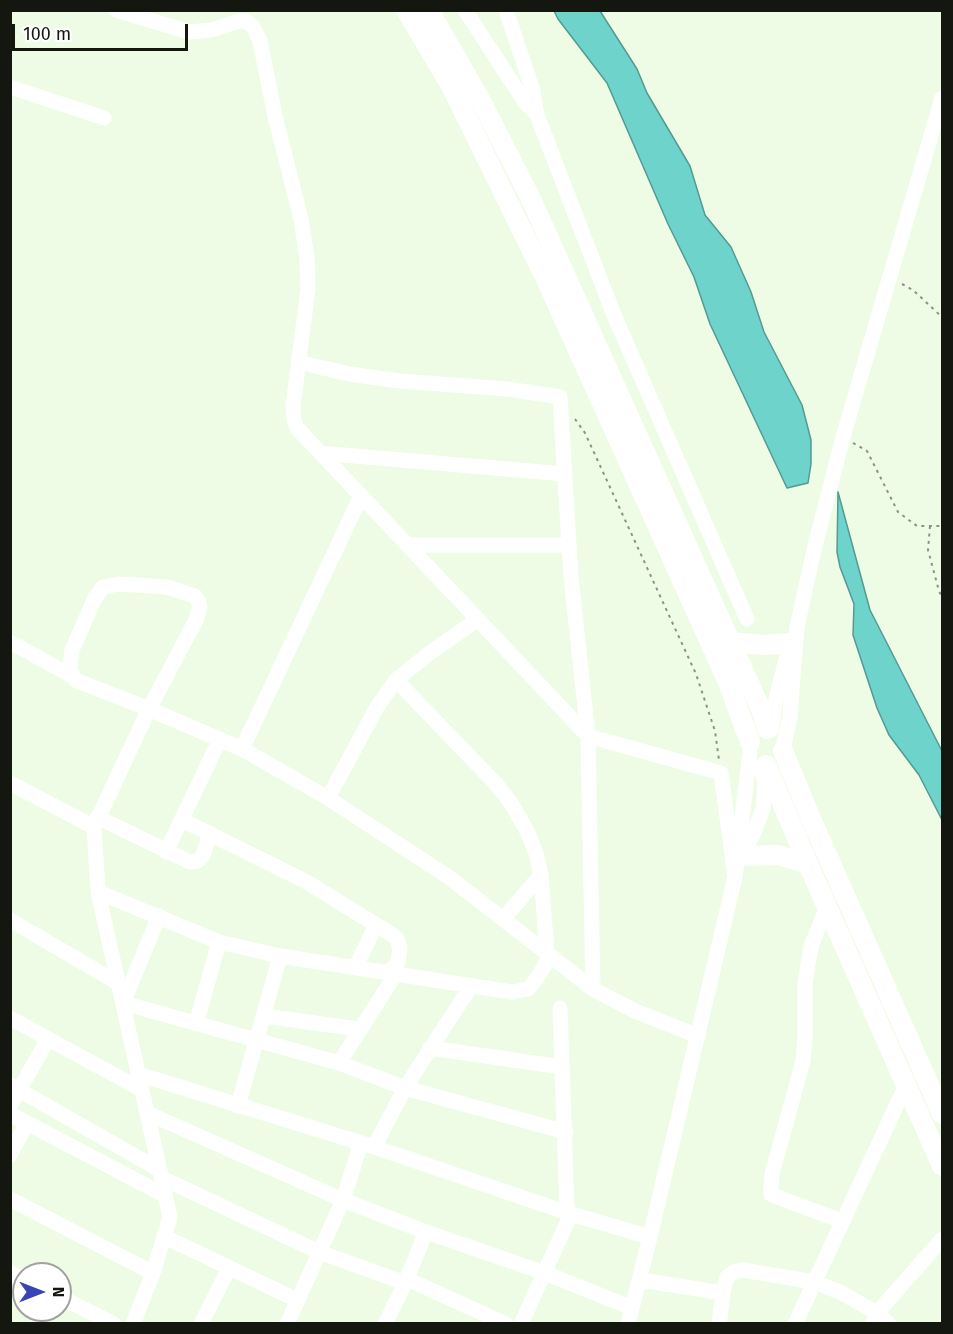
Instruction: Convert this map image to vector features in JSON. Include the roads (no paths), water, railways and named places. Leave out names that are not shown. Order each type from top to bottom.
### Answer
[{"type":"main road","points":[[406,10],[451,86],[545,277],[727,680],[757,756],[808,864],[942,1166]]},
{"type":"main road","points":[[429,10],[482,101],[531,199],[730,642],[776,738],[942,1114]]},
{"type":"main road","points":[[730,642],[764,645],[794,635]]},
{"type":"main road","points":[[757,756],[758,731],[776,738]]},
{"type":"main road","points":[[757,756],[775,762],[776,738]]},
{"type":"main road","points":[[740,858],[778,855],[808,864]]},
{"type":"street","points":[[116,10],[189,32],[203,32],[249,16],[260,41],[275,116],[304,236],[309,278],[293,406],[294,420],[301,433],[588,736],[721,774],[735,876]]},
{"type":"street","points":[[465,10],[524,101],[537,115]]},
{"type":"street","points":[[506,10],[533,91],[537,115],[614,315],[747,619]]},
{"type":"street","points":[[10,87],[104,118]]},
{"type":"street","points":[[776,738],[790,717],[794,635],[843,437],[942,98]]},
{"type":"street","points":[[298,362],[349,374],[507,389],[560,397],[569,545],[588,736],[593,989]]},
{"type":"street","points":[[320,453],[565,474]]},
{"type":"street","points":[[242,749],[361,495]]},
{"type":"street","points":[[407,545],[569,545]]},
{"type":"street","points":[[72,676],[69,660],[72,650],[95,598],[103,587],[112,584],[167,587],[191,593],[198,600],[199,613],[149,709],[95,822],[98,892],[170,1217],[153,1274],[134,1323]]},
{"type":"street","points":[[328,798],[377,707],[396,680],[432,651],[477,620]]},
{"type":"street","points":[[10,642],[72,676],[80,683],[149,709],[242,749],[328,798],[450,878],[593,989],[644,1015],[698,1036]]},
{"type":"street","points":[[98,892],[219,942],[280,956],[513,992],[528,989],[537,978],[548,955],[541,875],[528,833],[511,803],[496,784],[396,680]]},
{"type":"street","points":[[166,852],[220,740]]},
{"type":"street","points":[[628,1323],[740,858],[757,756]]},
{"type":"street","points":[[10,783],[190,862],[198,861],[203,855],[210,832]]},
{"type":"street","points":[[182,820],[305,881],[391,934],[399,944],[398,962],[339,1063]]},
{"type":"street","points":[[503,919],[541,875]]},
{"type":"street","points":[[827,907],[812,944],[808,963],[805,986],[803,1061],[772,1174],[771,1194],[842,1221]]},
{"type":"street","points":[[123,1003],[159,916]]},
{"type":"street","points":[[10,920],[118,983]]},
{"type":"street","points":[[356,966],[376,924]]},
{"type":"street","points":[[196,1024],[219,942]]},
{"type":"street","points":[[238,1106],[280,956]]},
{"type":"street","points":[[287,1323],[367,1145],[471,986]]},
{"type":"street","points":[[123,1003],[339,1063],[405,1088],[566,1132]]},
{"type":"street","points":[[524,1322],[569,1213],[560,1008]]},
{"type":"street","points":[[264,1016],[359,1029]]},
{"type":"street","points":[[10,1018],[142,1090]]},
{"type":"street","points":[[10,1106],[15,1088],[48,1039]]},
{"type":"street","points":[[430,1048],[562,1067]]},
{"type":"street","points":[[138,1074],[367,1145],[569,1213],[650,1237]]},
{"type":"street","points":[[795,1323],[906,1085]]},
{"type":"street","points":[[15,1088],[161,1174],[319,1252],[406,1281],[506,1323]]},
{"type":"street","points":[[147,1113],[343,1200],[426,1232],[545,1273],[632,1308]]},
{"type":"street","points":[[10,1114],[166,1196]]},
{"type":"street","points":[[10,1155],[27,1123]]},
{"type":"street","points":[[10,1198],[153,1274]]},
{"type":"street","points":[[385,1323],[406,1281],[426,1232]]},
{"type":"street","points":[[165,1238],[297,1300]]},
{"type":"street","points":[[874,1318],[942,1239]]},
{"type":"street","points":[[201,1323],[229,1268]]},
{"type":"street","points":[[719,1323],[727,1277],[738,1270],[750,1270],[814,1282],[840,1292],[874,1318],[890,1323]]},
{"type":"street","points":[[640,1280],[723,1293]]},
{"type":"street","points":[[72,1303],[114,1323]]},
{"type":"water","points":[[554,11],[600,11],[637,69],[647,93],[690,166],[705,215],[731,247],[751,292],[764,332],[802,405],[811,440],[808,483],[787,488],[710,324],[694,277],[668,224],[607,83]]},
{"type":"water","points":[[838,492],[870,610],[942,751],[942,820],[919,775],[889,735],[877,708],[853,635],[854,604],[840,567],[837,552]]}]
